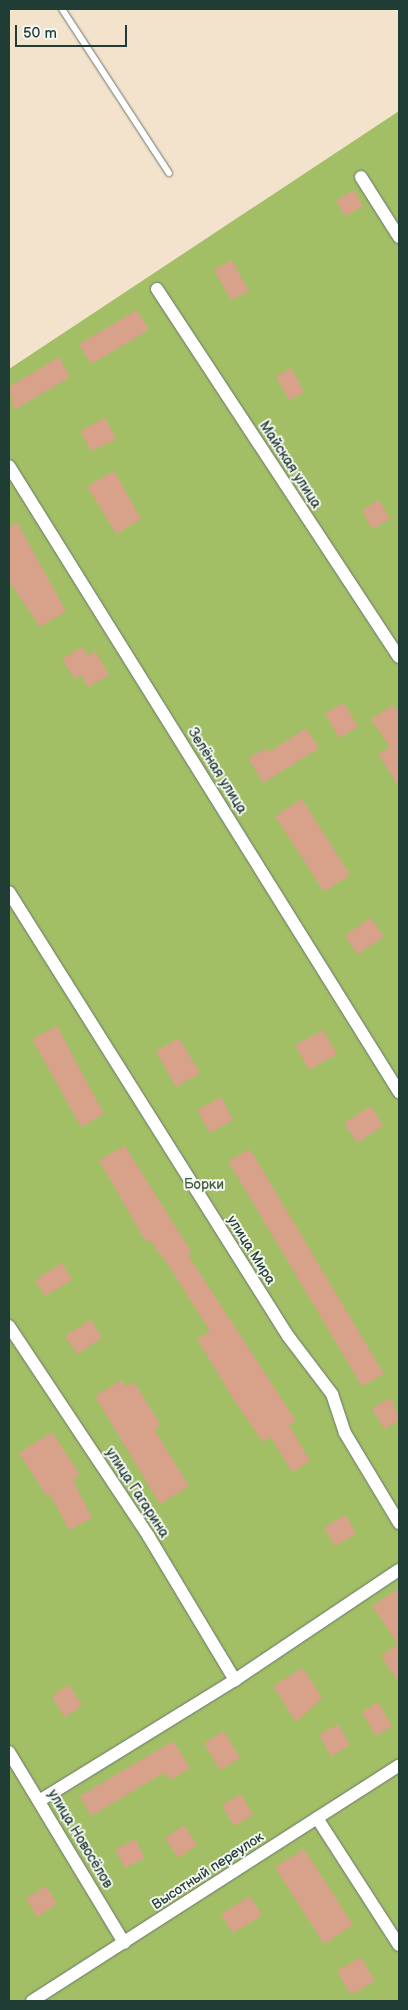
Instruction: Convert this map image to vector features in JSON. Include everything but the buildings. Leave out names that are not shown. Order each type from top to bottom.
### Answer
[{"type":"street","points":[[361,177],[399,237]]},
{"type":"street","name":"Майская улица","points":[[157,290],[399,658]]},
{"type":"street","name":"Зелёная улица","points":[[9,466],[399,1092]]},
{"type":"street","name":"улица Мира","points":[[9,892],[288,1336],[332,1394],[346,1433],[399,1523]]},
{"type":"street","name":"улица Гагарина","points":[[9,1326],[149,1537],[235,1680]]},
{"type":"street","points":[[39,1801],[235,1680],[399,1570]]},
{"type":"street","name":"улица Новосёлов","points":[[9,1752],[124,1943]]},
{"type":"street","name":"Высотный переулок","points":[[32,2001],[399,1765]]},
{"type":"street","points":[[317,1818],[399,1945]]},
{"type":"lane","points":[[62,9],[169,173]]},
{"type":"green space","name":"Борки","points":[[399,111],[399,2001],[9,2001],[9,369]]}]
